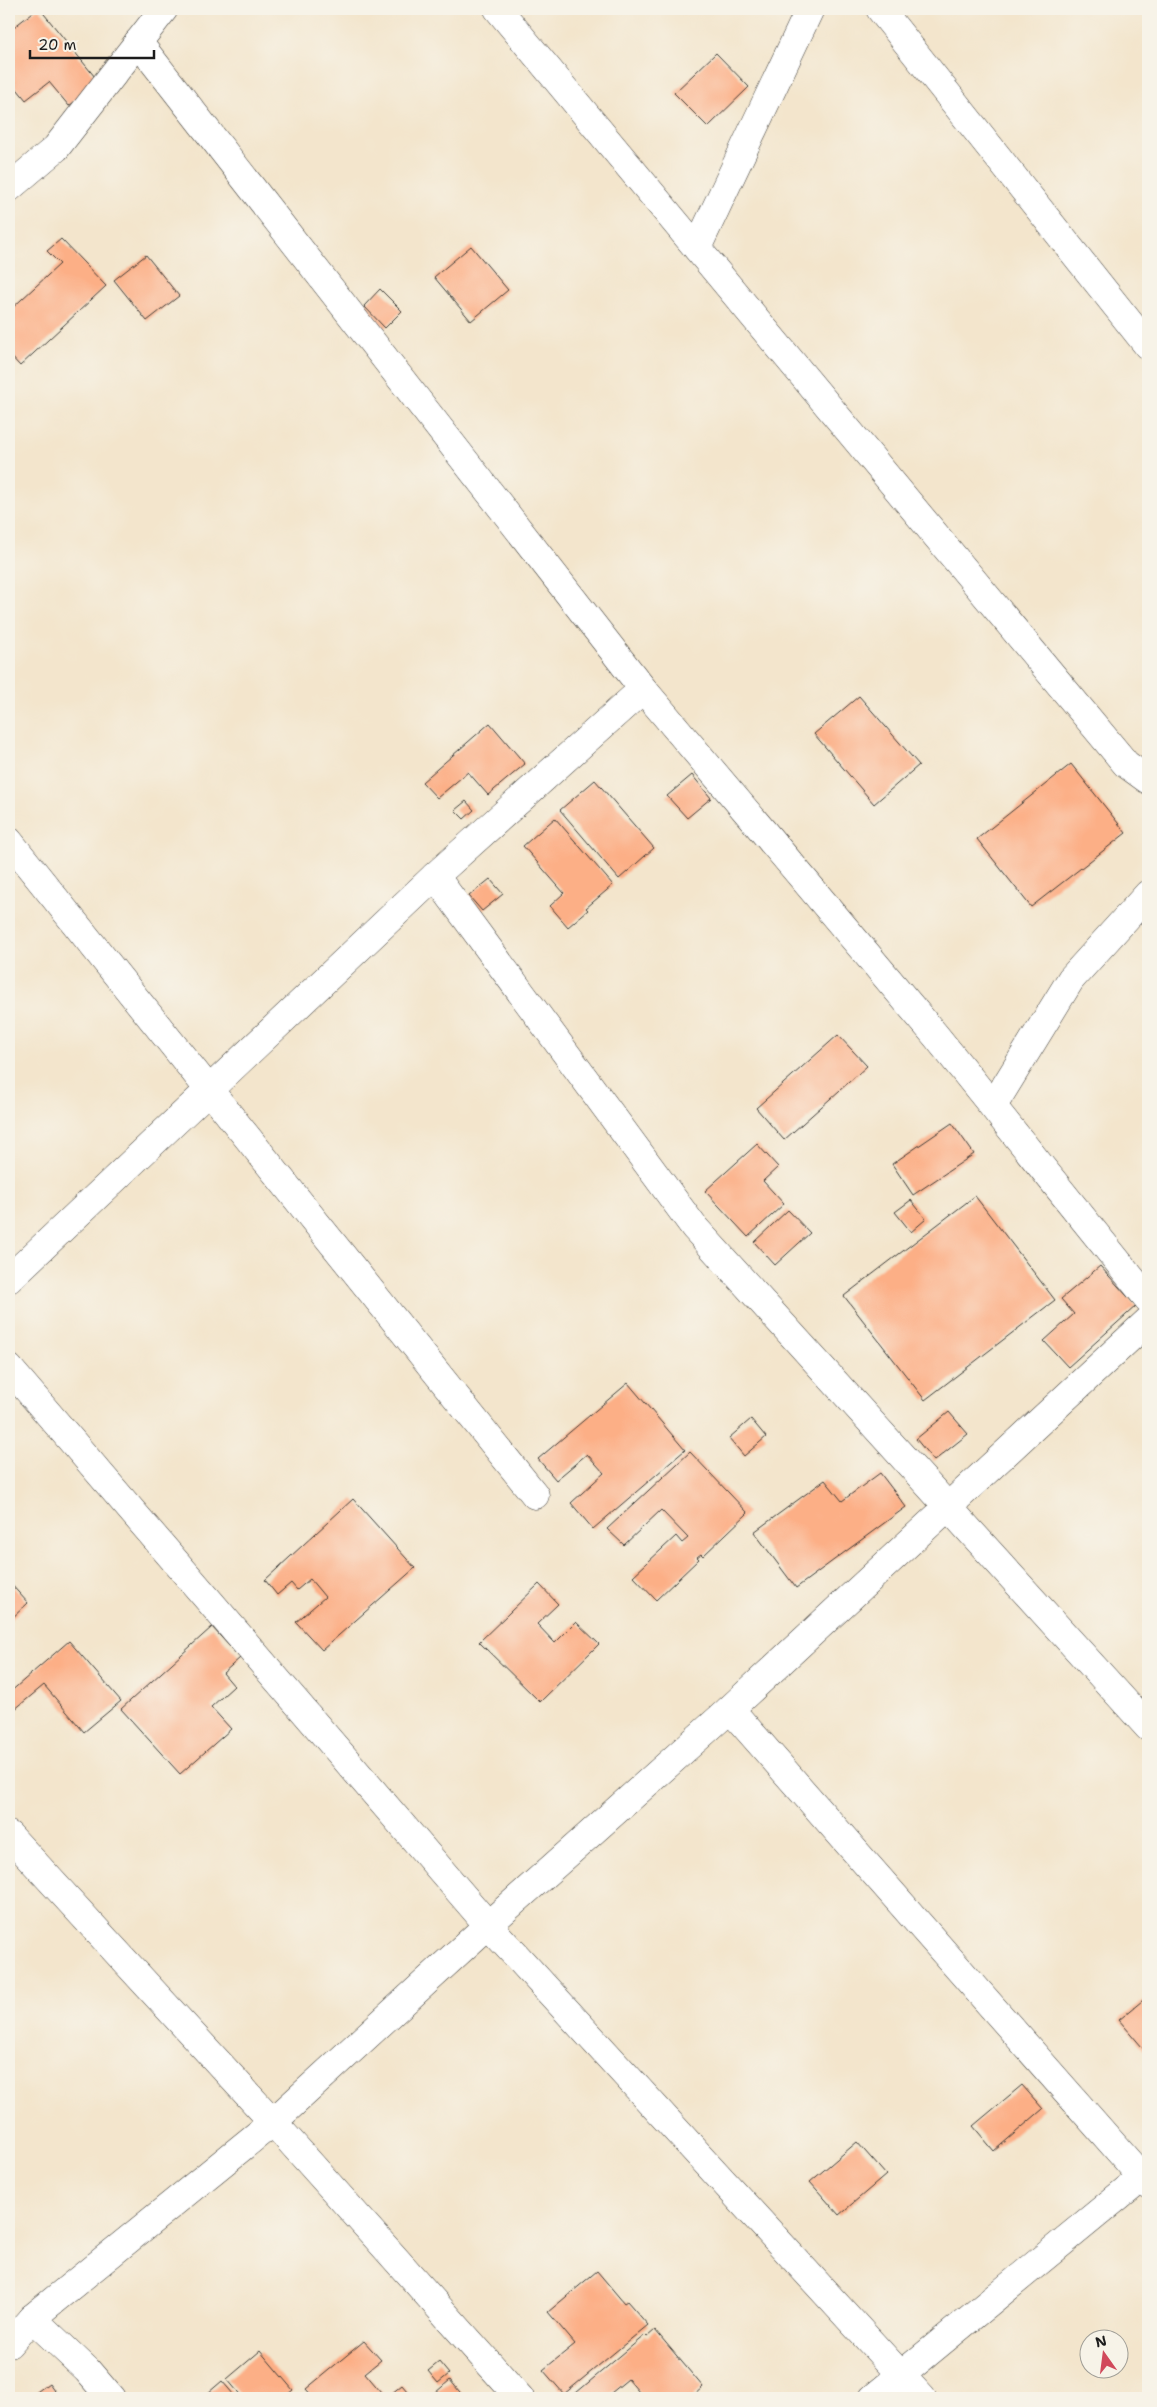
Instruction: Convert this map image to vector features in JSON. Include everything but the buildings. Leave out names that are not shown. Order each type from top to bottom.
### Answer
[{"type":"street","points":[[9,188],[56,148],[164,9]]},
{"type":"street","points":[[498,9],[1126,764],[1148,780]]},
{"type":"street","points":[[697,248],[810,9]]},
{"type":"street","points":[[880,9],[1148,346]]},
{"type":"street","points":[[138,42],[643,689],[936,1036],[1148,1299]]},
{"type":"street","points":[[9,1279],[435,876],[643,689]]},
{"type":"street","points":[[9,841],[536,1496]]},
{"type":"street","points":[[435,876],[694,1227],[947,1508],[1148,1727]]},
{"type":"street","points":[[993,1106],[1071,979],[1148,894]]},
{"type":"street","points":[[9,2344],[32,2318],[273,2122],[730,1709],[1148,1321]]},
{"type":"street","points":[[9,1368],[488,1926],[922,2398]]},
{"type":"street","points":[[730,1709],[1146,2177],[873,2398]]},
{"type":"street","points":[[9,1835],[273,2122],[520,2398]]},
{"type":"street","points":[[32,2318],[87,2370],[111,2398]]}]
